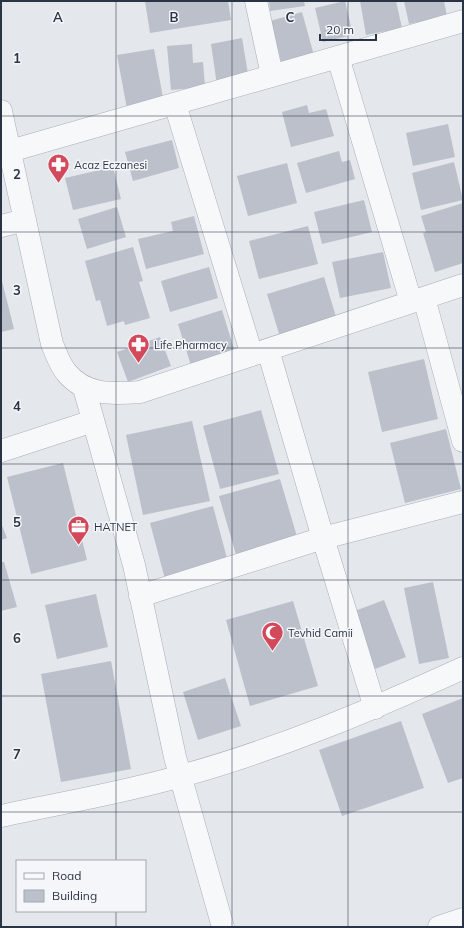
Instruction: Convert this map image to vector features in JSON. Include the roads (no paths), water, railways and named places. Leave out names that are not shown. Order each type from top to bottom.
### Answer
[{"type":"street","points":[[256,1],[272,75]]},
{"type":"street","points":[[10,151],[463,21]]},
{"type":"street","points":[[338,57],[463,441]]},
{"type":"street","points":[[175,104],[322,538],[375,708]]},
{"type":"street","points":[[1,111],[52,344],[65,372],[84,388],[107,394],[140,392],[463,285]]},
{"type":"street","points":[[1,226],[25,220]]},
{"type":"street","points":[[84,388],[134,565],[181,776],[223,927]]},
{"type":"street","points":[[1,452],[93,421]]},
{"type":"street","points":[[140,596],[322,538],[463,502]]},
{"type":"street","points":[[1,816],[181,776],[308,735],[375,708],[463,668]]},
{"type":"street","points":[[439,927],[463,919]]},
{"type":"place","name":"Acaz Eczanesi","points":[[59,184]]},
{"type":"place","name":"Life Pharmacy","points":[[138,364]]},
{"type":"place","name":"HATNET","points":[[79,546]]},
{"type":"place","name":"Tevhid Camii","points":[[272,652]]}]
